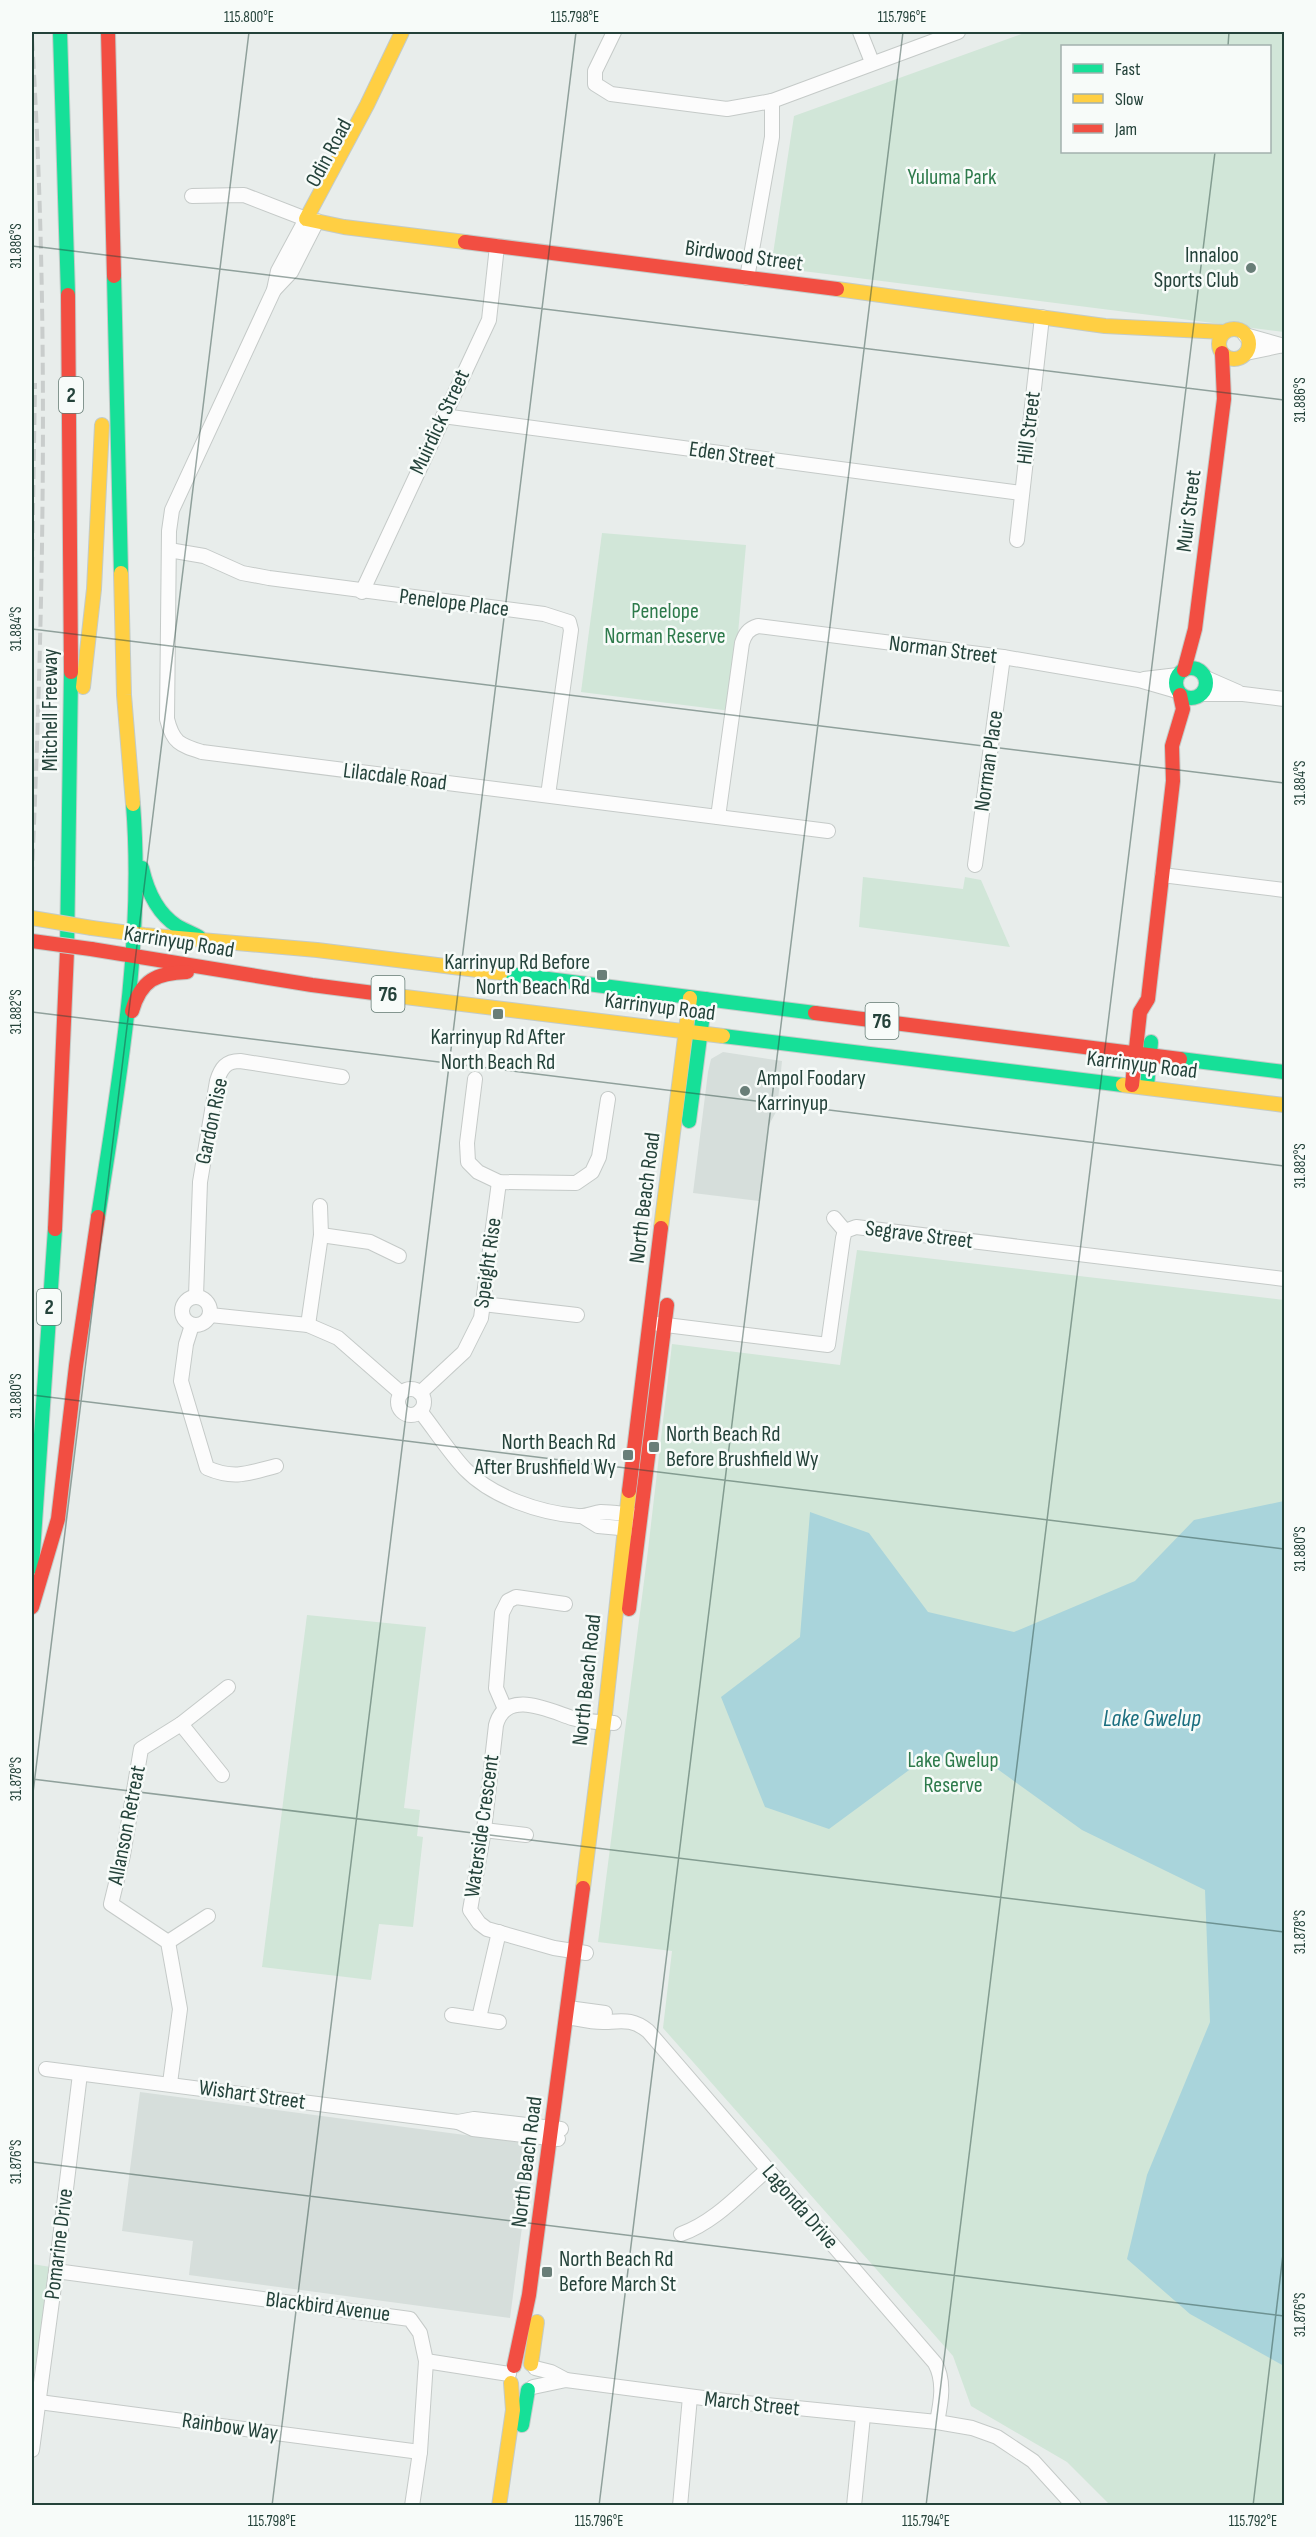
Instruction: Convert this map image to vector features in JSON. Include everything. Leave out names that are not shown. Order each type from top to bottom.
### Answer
[{"type":"main road","name":"Mitchell Freeway","points":[[32,1567],[58,1145],[72,759],[71,412],[67,202],[60,32]]},
{"type":"main road","points":[[108,32],[124,695],[136,846],[134,933],[120,1072]]},
{"type":"main road","name":"Odin Road","points":[[312,220],[402,32]]},
{"type":"main road","name":"Odin Road","points":[[312,220],[416,32]]},
{"type":"main road","points":[[72,759],[90,642],[97,559],[111,195]]},
{"type":"main road","name":"Birdwood Street","points":[[312,220],[344,227],[1177,333],[1224,332]]},
{"type":"main road","points":[[1235,329],[1245,334],[1248,342],[1243,355],[1232,358],[1221,351],[1219,342],[1224,332],[1235,329]]},
{"type":"main road","name":"Birdwood Street","points":[[1177,333],[1221,351]]},
{"type":"main road","name":"Muir Street","points":[[1181,672],[1195,629],[1224,399],[1221,351]]},
{"type":"main road","name":"Muir Street","points":[[1224,399],[1243,355]]},
{"type":"main road","name":"Muir Street","points":[[1195,629],[1204,675]]},
{"type":"main road","points":[[1132,1085],[1154,1014],[1148,999],[1173,781],[1172,746],[1183,709],[1175,683],[1181,672],[1195,668],[1204,675],[1206,687],[1200,696],[1173,781]]},
{"type":"main road","points":[[1179,693],[1189,699],[1200,696]]},
{"type":"main road","points":[[136,846],[152,899],[175,924],[206,941]]},
{"type":"main road","name":"Karrinyup Road","points":[[32,918],[92,928],[206,941],[315,967],[686,1032],[1284,1104]]},
{"type":"main road","name":"Karrinyup Road","points":[[32,941],[246,974],[315,967],[705,999],[1284,1072]]},
{"type":"main road","points":[[32,1607],[58,1519],[76,1366],[120,1072],[133,1006],[138,992],[150,978],[160,974],[183,972],[246,974]]},
{"type":"main road","name":"North Beach Road","points":[[533,2366],[557,2134],[658,1324],[690,998]]},
{"type":"main road","name":"North Beach Road","points":[[687,1134],[705,999]]},
{"type":"main road","points":[[1143,1054],[1147,1087]]},
{"type":"main road","name":"North Beach Road","points":[[658,1324],[669,1289]]},
{"type":"main road","name":"North Beach Road","points":[[499,2505],[513,2410],[511,2374],[529,2295],[557,2134]]},
{"type":"main road","points":[[511,2505],[531,2388],[537,2380],[533,2366],[522,2362],[511,2374],[519,2390],[531,2388]]},
{"type":"street","points":[[614,32],[595,71],[595,84],[611,94],[727,109],[772,101],[958,32]]},
{"type":"street","points":[[860,32],[872,62]]},
{"type":"street","points":[[747,278],[772,137],[772,101]]},
{"type":"street","points":[[192,196],[244,195],[312,220]]},
{"type":"street","name":"Odin Road","points":[[169,531],[172,510],[274,290],[291,272],[312,220]]},
{"type":"street","name":"Muirdick Street","points":[[362,592],[489,320],[497,246]]},
{"type":"street","name":"Hill Street","points":[[1017,540],[1042,316]]},
{"type":"street","points":[[1245,334],[1283,346]]},
{"type":"street","points":[[1243,355],[1283,346]]},
{"type":"street","name":"Eden Street","points":[[443,416],[1022,493]]},
{"type":"street","name":"Lilacdale Road","points":[[169,531],[167,719],[170,733],[178,744],[202,752],[828,831]]},
{"type":"street","name":"Penelope Place","points":[[169,550],[204,556],[242,573],[362,592],[544,614],[568,622],[571,630],[548,795]]},
{"type":"street","name":"Norman Street","points":[[718,818],[742,643],[748,631],[758,626],[1003,657],[1138,680],[1179,693]]},
{"type":"street","name":"Norman Place","points":[[975,865],[1003,657]]},
{"type":"street","name":"Norman Street","points":[[1138,680],[1181,672]]},
{"type":"street","points":[[1204,675],[1243,694]]},
{"type":"street","points":[[1200,696],[1243,694],[1284,699]]},
{"type":"street","points":[[1162,875],[1284,890]]},
{"type":"street","name":"Gardon Rise","points":[[196,1296],[200,1182],[221,1069],[229,1063],[240,1061],[342,1077]]},
{"type":"street","points":[[475,1079],[468,1162],[478,1172],[499,1182],[576,1183],[592,1172],[599,1157],[608,1099]]},
{"type":"street","name":"Speight Rise","points":[[420,1393],[464,1352],[481,1318],[499,1182]]},
{"type":"street","points":[[308,1325],[321,1235],[320,1206]]},
{"type":"street","points":[[834,1218],[845,1231]]},
{"type":"street","name":"Segrave Street","points":[[658,1324],[828,1345],[845,1231],[856,1227],[1284,1279]]},
{"type":"street","points":[[321,1235],[370,1242],[399,1256]]},
{"type":"street","points":[[196,1296],[206,1300],[210,1315],[205,1323],[192,1325],[183,1319],[182,1309],[186,1300],[196,1296]]},
{"type":"street","points":[[483,1304],[577,1316]]},
{"type":"street","points":[[210,1315],[308,1325],[338,1338],[401,1393]]},
{"type":"street","points":[[192,1325],[186,1344],[181,1381],[207,1468],[225,1476],[276,1466]]},
{"type":"street","points":[[408,1389],[420,1393],[424,1400],[420,1412],[410,1415],[401,1411],[398,1402],[401,1393],[408,1389]]},
{"type":"street","points":[[420,1412],[466,1470],[487,1485],[538,1508],[582,1516],[598,1526],[633,1523]]},
{"type":"street","points":[[565,1604],[516,1597],[508,1601],[502,1613],[496,1688],[499,1700],[505,1709],[518,1705],[559,1712],[573,1718],[610,1719]]},
{"type":"street","name":"Allanson Retreat","points":[[168,1942],[111,1904],[123,1855],[141,1749],[181,1724],[228,1687]]},
{"type":"street","name":"Waterside Crescent","points":[[505,1709],[496,1725],[484,1830],[470,1910],[486,1929],[554,1948],[580,1952]]},
{"type":"street","points":[[181,1724],[222,1775]]},
{"type":"street","points":[[484,1830],[526,1835]]},
{"type":"street","points":[[170,2083],[180,2009],[168,1942],[208,1916]]},
{"type":"street","points":[[479,2018],[499,1932]]},
{"type":"street","name":"Lagonda Drive","points":[[572,2013],[608,2013],[617,2020],[640,2025],[648,2031],[935,2363],[940,2373],[941,2391],[937,2422]]},
{"type":"street","points":[[453,2014],[499,2022]]},
{"type":"street","name":"Wishart Street","points":[[46,2069],[170,2083],[458,2122],[473,2129],[557,2134]]},
{"type":"street","name":"Pomarine Drive","points":[[32,2450],[57,2271],[80,2074]]},
{"type":"street","points":[[681,2234],[696,2229],[710,2220],[767,2170]]},
{"type":"street","name":"Blackbird Avenue","points":[[57,2271],[410,2319],[417,2328],[426,2361],[420,2452],[412,2505]]},
{"type":"street","points":[[426,2361],[511,2374]]},
{"type":"street","name":"March Street","points":[[533,2366],[567,2380],[690,2397],[937,2422],[972,2428],[997,2437],[1033,2461],[1074,2505]]},
{"type":"street","name":"March Street","points":[[531,2388],[567,2380]]},
{"type":"street","points":[[680,2505],[690,2397]]},
{"type":"street","name":"Rainbow Way","points":[[39,2402],[420,2452]]},
{"type":"street","points":[[854,2505],[863,2416]]},
{"type":"shaded area","points":[[723,1052],[782,1061],[777,1110],[768,1127],[759,1201],[693,1193],[708,1072],[711,1059]]},
{"type":"shaded area","points":[[140,2092],[533,2144],[510,2318],[189,2275],[193,2241],[122,2231]]},
{"type":"green space","name":"Yuluma Park","points":[[1027,32],[1284,32],[1284,332],[771,267],[794,116]]},
{"type":"green space","name":"Penelope Norman Reserve","points":[[602,533],[746,545],[731,711],[581,692]]},
{"type":"green space","points":[[863,877],[963,889],[965,877],[981,880],[1010,947],[859,927]]},
{"type":"green space","name":"Lake Gwelup Reserve","points":[[857,1250],[1284,1300],[1284,2505],[1110,2505],[1067,2462],[971,2406],[953,2356],[663,2028],[672,1951],[598,1942],[672,1344],[840,1365]]},
{"type":"green space","points":[[307,1615],[426,1627],[404,1808],[420,1810],[417,1836],[423,1837],[413,1927],[379,1924],[371,1980],[262,1967]]},
{"type":"green space","points":[[32,2264],[51,2267],[32,2388]]},
{"type":"water","name":"Lake Gwelup","points":[[1284,1501],[1284,2366],[1190,2314],[1127,2259],[1147,2175],[1210,2022],[1205,1890],[1082,1830],[989,1763],[920,1762],[829,1829],[765,1807],[721,1697],[800,1637],[810,1512],[869,1533],[928,1612],[1014,1632],[1135,1581],[1194,1520]]},
{"type":"railway","points":[[32,39],[43,351],[42,560],[32,872]]},
{"type":"railway","points":[[32,569],[35,383]]},
{"type":"traffic: fast","points":[[60,32],[68,295]]},
{"type":"traffic: fast","points":[[114,276],[121,573]]},
{"type":"traffic: fast","points":[[1191,668],[1202,672],[1206,683],[1202,694],[1191,698],[1180,694],[1176,683],[1180,672],[1191,668]]},
{"type":"traffic: fast","points":[[67,951],[71,672]]},
{"type":"traffic: fast","points":[[98,1217],[121,1063],[132,959],[136,856],[133,804]]},
{"type":"traffic: fast","points":[[142,868],[150,893],[158,908],[177,926],[199,937]]},
{"type":"traffic: fast","points":[[501,973],[815,1013]]},
{"type":"traffic: fast","points":[[689,1121],[705,999]]},
{"type":"traffic: fast","points":[[723,1036],[1123,1085]]},
{"type":"traffic: fast","points":[[1147,1087],[1151,1042]]},
{"type":"traffic: fast","points":[[1180,1059],[1284,1072]]},
{"type":"traffic: fast","points":[[32,1567],[55,1229]]},
{"type":"traffic: fast","points":[[522,2425],[528,2390]]},
{"type":"traffic: slow","points":[[402,32],[367,105],[306,219],[344,227],[465,242]]},
{"type":"traffic: slow","points":[[837,289],[1105,326],[1224,332]]},
{"type":"traffic: slow","points":[[1234,329],[1240,330],[1248,338],[1249,344],[1248,350],[1240,358],[1234,359],[1228,358],[1220,350],[1219,344],[1220,338],[1228,330],[1234,329]]},
{"type":"traffic: slow","points":[[83,687],[94,589],[102,425]]},
{"type":"traffic: slow","points":[[121,573],[124,695],[133,804]]},
{"type":"traffic: slow","points":[[32,918],[92,928]]},
{"type":"traffic: slow","points":[[92,928],[144,935],[317,950],[501,973]]},
{"type":"traffic: slow","points":[[397,996],[723,1036]]},
{"type":"traffic: slow","points":[[661,1228],[690,998]]},
{"type":"traffic: slow","points":[[1123,1085],[1284,1105]]},
{"type":"traffic: slow","points":[[583,1888],[605,1714],[629,1491]]},
{"type":"traffic: slow","points":[[531,2364],[537,2322]]},
{"type":"traffic: slow","points":[[499,2506],[513,2410],[511,2383]]},
{"type":"traffic: jam","points":[[108,32],[114,276]]},
{"type":"traffic: jam","points":[[465,242],[837,289]]},
{"type":"traffic: jam","points":[[68,295],[71,672]]},
{"type":"traffic: jam","points":[[1184,670],[1195,629],[1224,399],[1222,353]]},
{"type":"traffic: jam","points":[[1132,1085],[1140,1012],[1148,999],[1173,781],[1172,746],[1183,709],[1180,695]]},
{"type":"traffic: jam","points":[[32,941],[91,949]]},
{"type":"traffic: jam","points":[[91,949],[312,985],[397,996]]},
{"type":"traffic: jam","points":[[55,1229],[67,951]]},
{"type":"traffic: jam","points":[[132,1011],[140,992],[151,980],[167,974],[187,972]]},
{"type":"traffic: jam","points":[[815,1013],[1180,1059]]},
{"type":"traffic: jam","points":[[32,1607],[58,1519],[76,1366],[98,1217]]},
{"type":"traffic: jam","points":[[629,1491],[661,1228]]},
{"type":"traffic: jam","points":[[629,1609],[667,1305]]},
{"type":"traffic: jam","points":[[514,2366],[529,2295],[583,1888]]},
{"type":"place","name":"Innaloo Sports Club","points":[[1251,268]]},
{"type":"place","name":"Karrinyup Rd Before North Beach Rd","points":[[602,975]]},
{"type":"place","name":"Karrinyup Rd After North Beach Rd","points":[[498,1014]]},
{"type":"place","name":"Ampol Foodary Karrinyup","points":[[745,1091]]},
{"type":"place","name":"North Beach Rd Before Brushfield Wy","points":[[654,1447]]},
{"type":"place","name":"North Beach Rd After Brushfield Wy","points":[[628,1455]]},
{"type":"place","name":"North Beach Rd Before March St","points":[[547,2272]]}]
